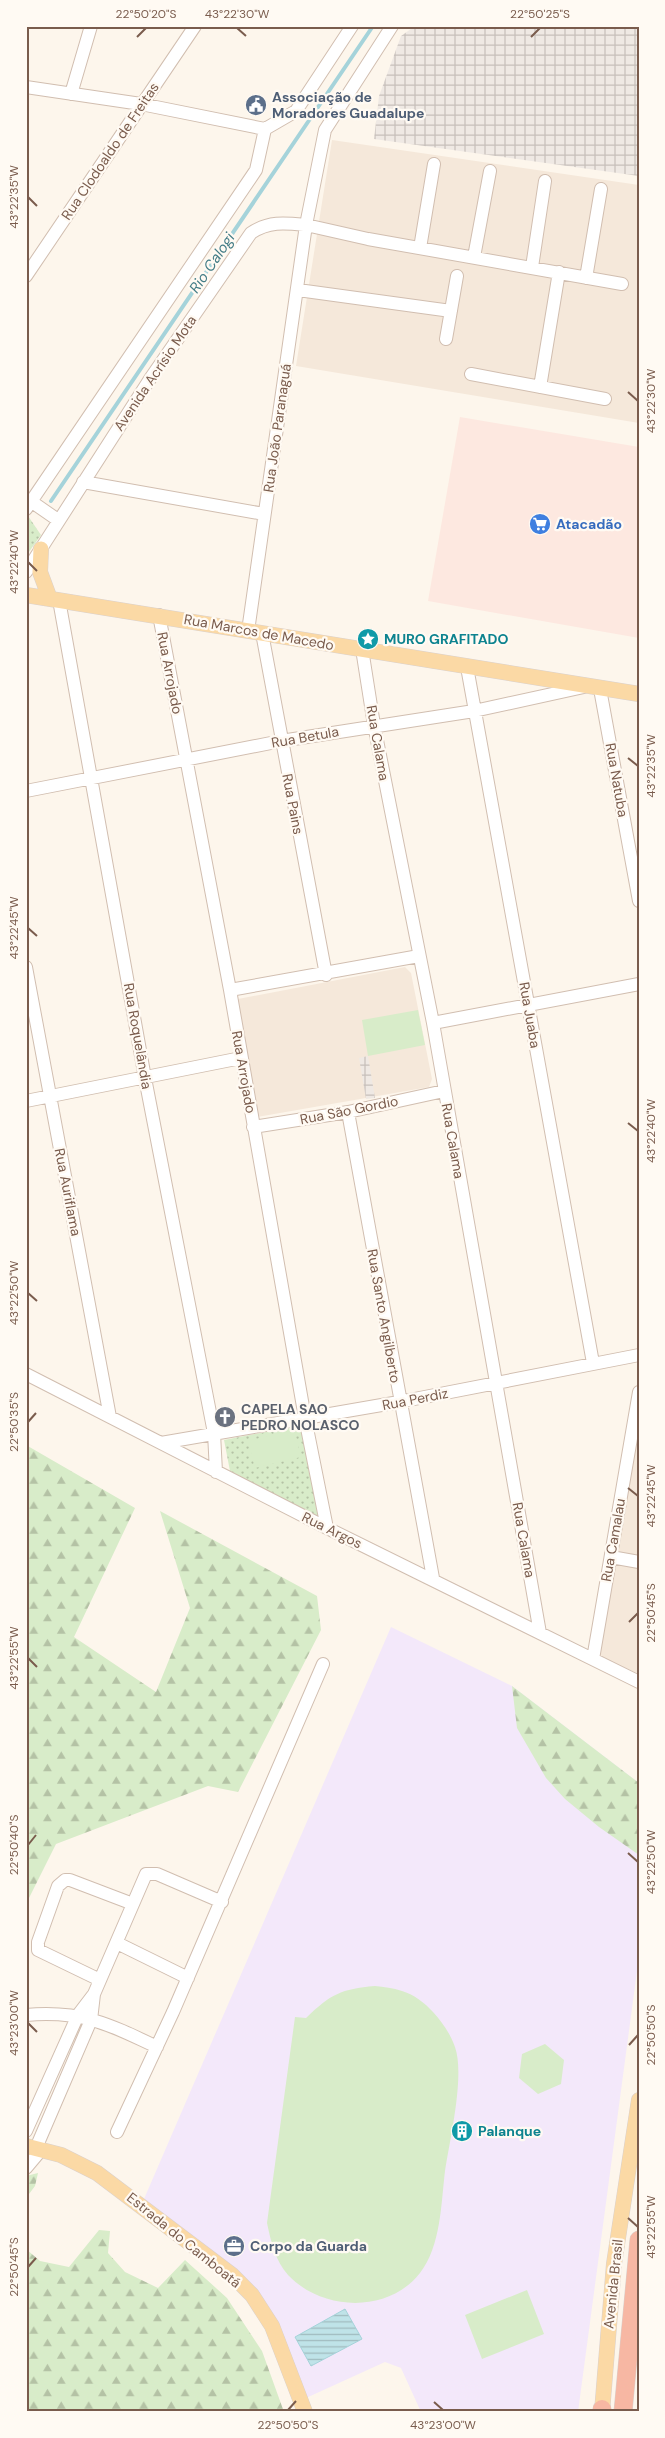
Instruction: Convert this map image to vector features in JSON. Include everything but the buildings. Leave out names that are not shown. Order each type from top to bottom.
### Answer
[{"type":"highway","name":"Avenida Brasil","points":[[623,2412],[639,2240]]},
{"type":"main road","points":[[42,549],[40,572],[55,600]]},
{"type":"main road","name":"Rua Marcos de Macedo","points":[[26,595],[160,615],[584,687],[639,694]]},
{"type":"main road","name":"Avenida Brasil","points":[[602,2411],[616,2255],[639,2100]]},
{"type":"main road","name":"Estrada do Camboatá","points":[[35,2148],[76,2161],[97,2173],[239,2282],[252,2295],[272,2326],[305,2412]]},
{"type":"street","points":[[71,94],[91,26]]},
{"type":"street","name":"Rua Clodoaldo de Freitas","points":[[26,276],[140,104],[195,26]]},
{"type":"street","points":[[26,86],[140,104],[265,129],[296,111],[352,26]]},
{"type":"street","points":[[306,225],[325,130],[392,26]]},
{"type":"street","points":[[58,520],[29,506],[256,170],[265,129]]},
{"type":"street","points":[[420,248],[434,164]]},
{"type":"street","points":[[474,257],[490,171]]},
{"type":"street","points":[[532,267],[546,181]]},
{"type":"street","points":[[586,278],[601,189]]},
{"type":"street","name":"Avenida Acrísio Mota","points":[[26,572],[82,482],[251,233],[263,224],[280,222],[306,225],[420,248],[622,284]]},
{"type":"street","name":"Rua João Paranaguá","points":[[255,632],[264,514],[306,225]]},
{"type":"street","points":[[540,387],[559,272]]},
{"type":"street","points":[[446,340],[457,276]]},
{"type":"street","points":[[298,290],[451,311]]},
{"type":"street","points":[[471,374],[604,399]]},
{"type":"street","points":[[82,482],[264,514]]},
{"type":"street","name":"Rua Roquelândia","points":[[55,600],[91,778],[145,1078],[214,1433],[216,1472]]},
{"type":"street","name":"Rua Arrojado","points":[[160,615],[230,990],[305,1418],[328,1528]]},
{"type":"street","name":"Rua Pains","points":[[255,632],[281,741],[326,974]]},
{"type":"street","name":"Rua Calama","points":[[362,649],[374,725],[433,1023],[540,1633]]},
{"type":"street","name":"Rua Juaba","points":[[467,667],[593,1363]]},
{"type":"street","name":"Rua Betula","points":[[26,791],[187,761],[281,741],[374,725],[474,711],[584,687]]},
{"type":"street","name":"Rua Natuba","points":[[600,689],[639,901]]},
{"type":"street","points":[[230,990],[419,956]]},
{"type":"street","name":"Rua Auriflama","points":[[26,967],[110,1417]]},
{"type":"street","points":[[433,1023],[639,984]]},
{"type":"street","points":[[26,1101],[241,1058]]},
{"type":"street","name":"Rua São Gordio","points":[[253,1127],[348,1112],[444,1091]]},
{"type":"street","name":"Rua Santo Angilberto","points":[[348,1112],[399,1402],[433,1578]]},
{"type":"street","name":"Rua Perdiz","points":[[161,1443],[399,1402],[639,1355]]},
{"type":"street","name":"Rua Argos","points":[[26,1374],[216,1472],[433,1578],[639,1682]]},
{"type":"street","name":"Rua Camalau","points":[[593,1659],[639,1392]]},
{"type":"street","points":[[611,1557],[639,1562]]},
{"type":"street","points":[[117,2132],[222,1902],[322,1664]]},
{"type":"street","points":[[26,2168],[35,2148],[78,2015],[94,1994],[146,1874],[152,1872],[222,1902]]},
{"type":"street","points":[[100,1980],[38,1950],[38,1942],[58,1886],[65,1880],[70,1880],[133,1904]]},
{"type":"street","points":[[117,1943],[188,1978]]},
{"type":"street","points":[[26,2131],[91,2020],[94,1994]]},
{"type":"street","points":[[26,2015],[78,2015],[116,2028],[157,2047]]},
{"type":"shaded area","points":[[415,26],[639,26],[639,176],[374,139],[379,96],[401,36]]},
{"type":"shaded area","points":[[332,140],[639,185],[639,423],[296,366]]},
{"type":"shaded area","name":"Atacadão","points":[[460,417],[639,447],[639,638],[428,601]]},
{"type":"shaded area","points":[[405,967],[411,973],[432,1079],[429,1087],[257,1117],[236,1004],[238,999]]},
{"type":"shaded area","points":[[368,1056],[375,1098],[366,1099],[359,1058]]},
{"type":"shaded area","points":[[639,1411],[639,1674],[599,1656]]},
{"type":"shaded area","points":[[391,1627],[512,1686],[639,1783],[639,1956],[578,2412],[421,2412],[401,2368],[385,2362],[306,2398],[261,2298],[144,2199]]},
{"type":"green space","points":[[26,513],[41,535],[26,556]]},
{"type":"green space","points":[[418,1010],[425,1045],[368,1056],[362,1020]]},
{"type":"green space","points":[[301,1425],[326,1523],[230,1471],[224,1440]]},
{"type":"green space","points":[[294,1429],[301,1457],[255,1468],[248,1441]]},
{"type":"green space","points":[[26,1445],[135,1508],[74,1637],[156,1692],[190,1608],[160,1511],[317,1596],[321,1630],[238,1792],[208,1786],[56,1844],[26,1904]]},
{"type":"green space","points":[[512,1686],[639,1783],[639,1855],[599,1827],[565,1799],[546,1778],[517,1728]]},
{"type":"green space","points":[[375,1986],[395,1989],[410,1994],[426,2005],[440,2020],[455,2047],[458,2059],[458,2090],[439,2224],[427,2262],[420,2273],[407,2286],[391,2296],[355,2303],[336,2301],[318,2296],[302,2287],[288,2275],[277,2257],[267,2223],[295,2017],[306,2018],[337,1994],[353,1989]]},
{"type":"green space","points":[[545,2044],[564,2060],[561,2084],[538,2094],[519,2078],[522,2054]]},
{"type":"green space","points":[[38,2173],[35,2186],[26,2198],[26,2176]]},
{"type":"green space","points":[[99,2230],[110,2231],[108,2253],[125,2272],[158,2288],[185,2260],[227,2298],[262,2351],[284,2412],[26,2412],[26,2249],[40,2261],[69,2267]]},
{"type":"green space","points":[[527,2290],[544,2334],[482,2359],[465,2315]]},
{"type":"water","points":[[345,2309],[362,2339],[311,2366],[295,2337]]},
{"type":"waterway","name":"Rio Calogi","points":[[51,501],[373,26]]},
{"type":"place","name":"Associação de Moradores Guadalupe","points":[[256,105]]},
{"type":"place","name":"Atacadão","points":[[540,524]]},
{"type":"place","name":"MURO GRAFITADO","points":[[368,639]]},
{"type":"place","name":"CAPELA SAO PEDRO NOLASCO","points":[[225,1417]]},
{"type":"place","name":"Palanque","points":[[462,2131]]},
{"type":"place","name":"Corpo da Guarda","points":[[234,2246]]}]
